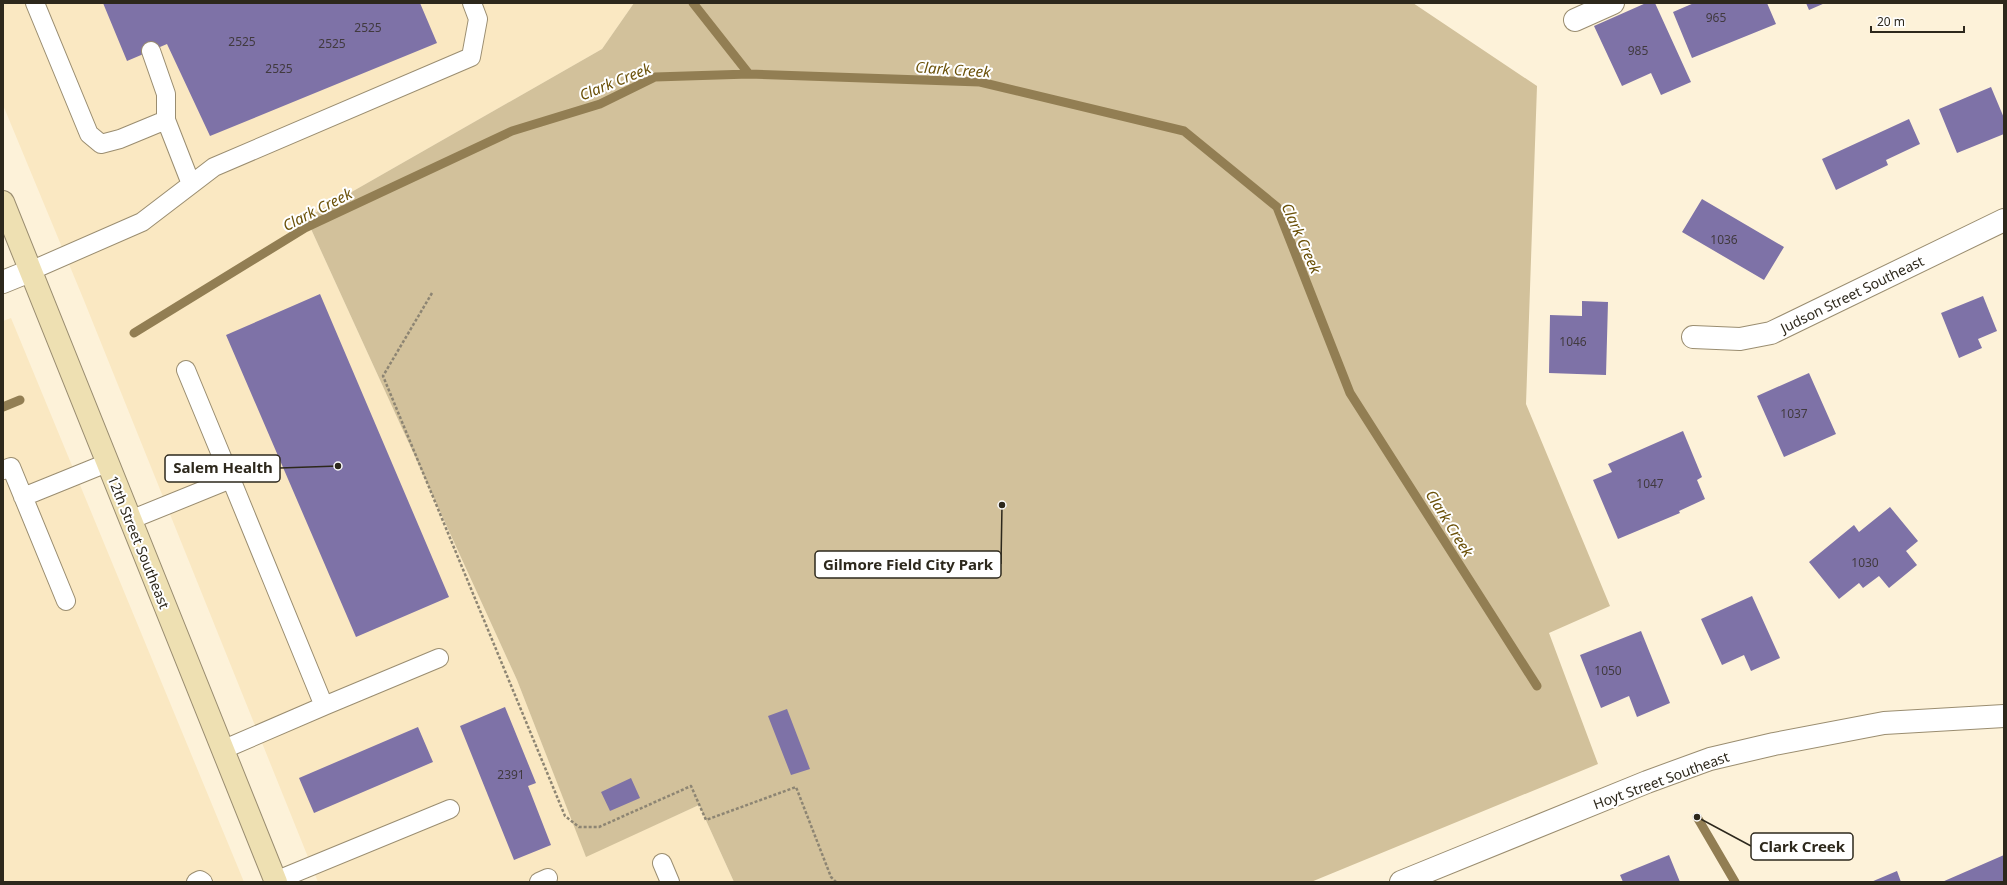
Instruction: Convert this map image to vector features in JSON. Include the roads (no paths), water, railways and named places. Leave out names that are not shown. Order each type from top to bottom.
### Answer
[{"type":"main road","name":"12th Street Southeast","points":[[3,202],[276,882]]},
{"type":"street","points":[[1575,20],[1613,3]]},
{"type":"street","name":"Judson Street Southeast","points":[[1693,337],[1740,339],[1771,333],[2004,220]]},
{"type":"street","points":[[3,282],[30,271]]},
{"type":"street","name":"Hoyt Street Southeast","points":[[1401,882],[1647,782],[1710,759],[1774,744],[1884,724],[2004,716]]},
{"type":"lane","points":[[35,3],[89,134],[101,144],[120,139],[166,120]]},
{"type":"lane","points":[[30,271],[142,222],[214,167],[471,57],[478,19],[472,3]]},
{"type":"lane","points":[[151,51],[166,94],[166,120],[191,184]]},
{"type":"lane","points":[[186,370],[324,706]]},
{"type":"lane","points":[[23,497],[107,463]]},
{"type":"lane","points":[[3,470],[11,467],[66,601]]},
{"type":"lane","points":[[130,520],[231,479]]},
{"type":"lane","points":[[222,750],[439,658]]},
{"type":"lane","points":[[276,882],[450,809]]},
{"type":"lane","points":[[662,863],[670,882]]},
{"type":"lane","points":[[196,882],[200,880],[203,882]]},
{"type":"waterway","points":[[693,3],[749,74]]},
{"type":"waterway","name":"Clark Creek","points":[[134,333],[305,228],[512,131],[600,104],[655,77],[749,74],[980,82],[1184,131],[1277,207],[1350,393],[1537,686]]},
{"type":"waterway","name":"Clark Creek","points":[[3,407],[20,400]]},
{"type":"waterway","name":"Clark Creek","points":[[1697,817],[1735,882]]},
{"type":"place","name":"Salem Health","points":[[338,466]]},
{"type":"place","name":"Gilmore Field City Park","points":[[1002,505]]},
{"type":"place","name":"Clark Creek","points":[[1697,817]]}]
